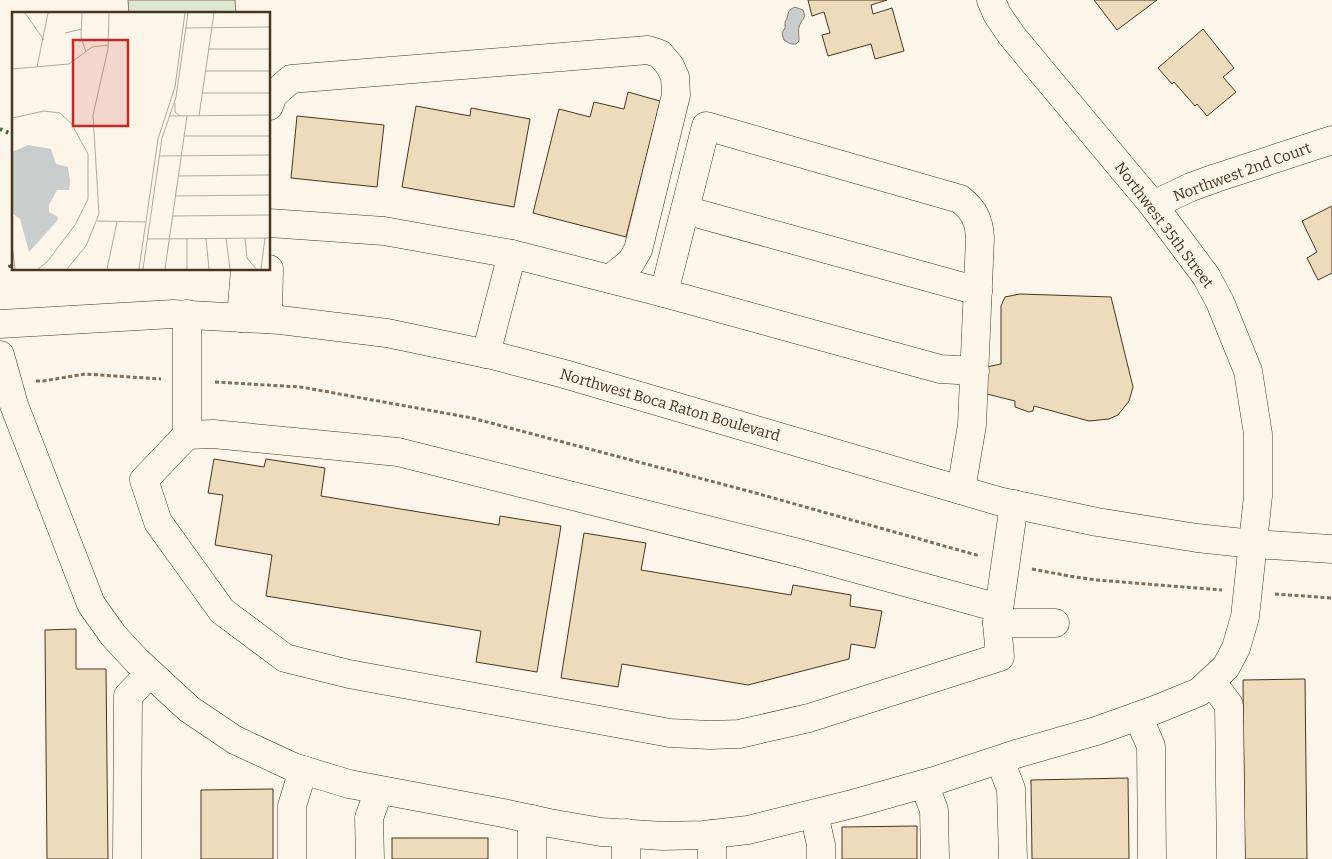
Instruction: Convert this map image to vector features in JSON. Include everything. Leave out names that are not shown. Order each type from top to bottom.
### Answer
[{"type":"street","name":"Northwest 35th Street","points":[[0,355],[17,414],[91,604],[113,635],[189,709],[235,740],[293,767],[349,784],[601,832],[626,846],[662,836],[712,846],[748,830],[924,784],[1096,731],[1138,716],[1200,692],[1226,667],[1236,648],[1245,617],[1258,496],[1258,434],[1248,372],[1220,302],[1206,276],[1153,205],[1012,36],[997,14],[991,0]]},
{"type":"street","points":[[270,103],[273,95],[291,79],[648,50],[660,54],[670,66],[675,77],[676,95],[638,250],[631,262],[610,279]]},
{"type":"street","points":[[664,293],[706,126],[960,199],[968,206],[979,225],[980,238],[972,425],[961,490]]},
{"type":"street","name":"Northwest 2nd Court","points":[[1153,205],[1191,187],[1332,140]]},
{"type":"street","points":[[685,210],[978,291]]},
{"type":"street","points":[[270,223],[384,231],[512,254],[664,293],[940,369],[975,371]]},
{"type":"street","points":[[486,354],[512,254]]},
{"type":"street","points":[[241,318],[245,270]]},
{"type":"street","points":[[268,319],[269,270]]},
{"type":"street","points":[[187,314],[187,435],[144,480],[158,522],[222,611],[285,658],[350,674],[670,733],[739,734],[809,718],[1000,657],[998,616],[1014,504]]},
{"type":"street","name":"Northwest Boca Raton Boulevard","points":[[0,324],[187,314],[268,319],[387,333],[486,354],[561,373],[1014,504],[1097,522],[1197,538],[1332,549]]},
{"type":"street","points":[[187,435],[213,434],[398,452],[799,553],[998,616],[1055,623]]},
{"type":"street","points":[[127,859],[128,696],[150,673]]},
{"type":"street","points":[[1211,681],[1229,705],[1231,859]]},
{"type":"street","points":[[1138,716],[1151,746],[1152,859]]},
{"type":"street","points":[[1000,760],[1012,789],[1013,859]]},
{"type":"street","points":[[292,859],[292,806],[303,770]]},
{"type":"street","points":[[924,784],[934,810],[935,859]]},
{"type":"street","points":[[370,859],[369,818],[379,790]]},
{"type":"street","points":[[814,814],[821,845],[821,859]]},
{"type":"street","points":[[532,819],[532,859]]},
{"type":"path","points":[[7,382],[43,381],[85,374],[301,387],[472,418],[752,492],[1006,563],[1069,576],[1332,598]]},
{"type":"green space","points":[[128,0],[235,0],[236,12],[129,12]]},
{"type":"shaded area","points":[[795,7],[803,10],[804,16],[799,28],[799,41],[796,44],[791,44],[784,40],[782,33],[789,12]]},
{"type":"building","points":[[808,0],[887,0],[871,5],[873,14],[892,8],[904,51],[875,59],[871,44],[828,56],[822,35],[830,33],[824,12],[812,16]]},
{"type":"building","points":[[1094,0],[1157,0],[1117,30]]},
{"type":"building","points":[[1203,29],[1234,68],[1223,77],[1236,92],[1207,116],[1197,104],[1195,106],[1174,82],[1172,84],[1158,68]]},
{"type":"building","points":[[628,92],[660,101],[626,237],[533,213],[559,109],[590,117],[594,102],[624,109]]},
{"type":"building","points":[[416,106],[470,116],[471,108],[530,119],[514,207],[402,187]]},
{"type":"building","points":[[297,116],[384,125],[377,187],[291,178]]},
{"type":"building","points":[[1332,206],[1332,273],[1318,280],[1307,258],[1317,252],[1302,221]]},
{"type":"building","points":[[1020,294],[1111,297],[1133,387],[1129,401],[1118,415],[1109,419],[1089,421],[1034,406],[1033,411],[1029,412],[1015,407],[1015,401],[979,392],[986,367],[1001,364],[1001,306],[1005,297]]},
{"type":"building","points":[[214,459],[264,467],[266,459],[325,468],[321,496],[499,525],[500,516],[561,526],[537,672],[476,662],[481,631],[266,596],[272,555],[215,545],[223,495],[208,493]]},
{"type":"building","points":[[584,533],[646,543],[641,570],[791,595],[793,585],[851,595],[850,606],[882,611],[875,648],[851,644],[849,659],[748,685],[622,664],[618,687],[561,678]]},
{"type":"building","points":[[76,629],[76,669],[106,669],[108,859],[47,859],[45,630]]},
{"type":"building","points":[[1305,679],[1307,859],[1245,859],[1243,680]]},
{"type":"building","points":[[1128,778],[1129,859],[1032,859],[1031,780]]},
{"type":"building","points":[[273,789],[273,859],[201,859],[201,790]]},
{"type":"building","points":[[917,826],[917,859],[842,859],[842,827]]},
{"type":"building","points":[[392,838],[488,838],[488,859],[392,859]]},
{"type":"hedge","points":[[0,129],[12,134]]},
{"type":"hedge","points":[[12,263],[10,266],[12,266]]}]
